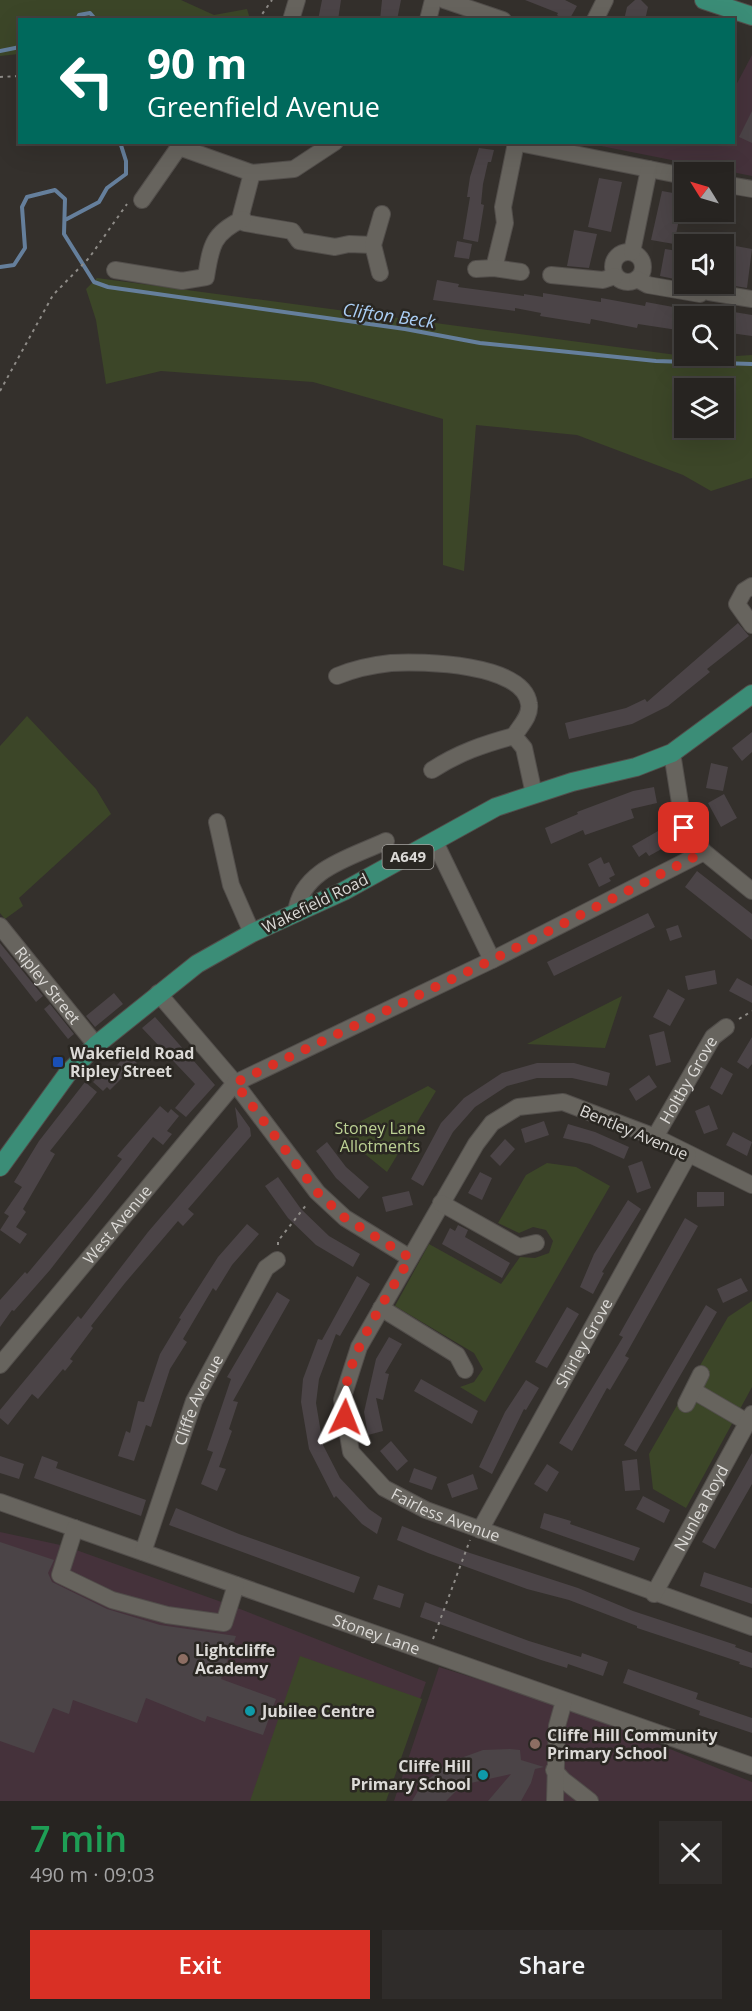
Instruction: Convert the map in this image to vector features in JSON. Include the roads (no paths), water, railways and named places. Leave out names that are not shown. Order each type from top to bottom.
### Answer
[{"type":"main road","points":[[704,0],[752,16]]},
{"type":"main road","name":"Wakefield Road","points":[[0,1167],[68,1072],[96,1045],[158,993],[197,964],[252,933],[344,891],[496,807],[534,794],[636,767],[672,753],[752,694]]},
{"type":"street","points":[[292,18],[297,0]]},
{"type":"street","points":[[428,18],[433,0]]},
{"type":"street","points":[[444,0],[496,18]]},
{"type":"street","points":[[596,18],[605,0]]},
{"type":"street","points":[[142,200],[179,147],[252,173],[294,169],[332,144]]},
{"type":"street","points":[[494,268],[505,223],[503,207],[515,144]]},
{"type":"street","points":[[520,144],[674,174]]},
{"type":"street","points":[[632,252],[649,169]]},
{"type":"street","points":[[252,173],[242,215],[246,222],[292,231],[299,241],[335,248],[349,244],[372,245]]},
{"type":"street","points":[[734,186],[752,189]]},
{"type":"street","points":[[380,273],[372,245],[382,214]]},
{"type":"street","points":[[115,270],[182,281],[206,277],[212,243],[226,227],[243,219]]},
{"type":"street","points":[[637,279],[644,266],[640,257],[632,252],[622,252],[615,258],[612,267],[615,276],[623,281],[637,279],[648,285],[752,298]]},
{"type":"street","points":[[476,269],[494,268],[521,273]]},
{"type":"street","points":[[551,275],[603,280],[615,276]]},
{"type":"street","points":[[752,586],[744,591],[737,604],[752,625]]},
{"type":"street","points":[[337,676],[363,667],[393,663],[460,666],[497,674],[516,685],[527,696],[528,715],[514,736],[481,745],[452,757],[432,770]]},
{"type":"street","points":[[514,736],[524,748],[534,794]]},
{"type":"street","points":[[672,753],[684,828],[704,852],[752,891]]},
{"type":"street","points":[[217,822],[231,885],[252,933]]},
{"type":"street","points":[[296,912],[298,896],[313,876],[386,841]]},
{"type":"street","points":[[435,842],[492,960]]},
{"type":"street","points":[[235,1083],[492,960],[704,852]]},
{"type":"street","name":"Ripley Street","points":[[0,927],[96,1045]]},
{"type":"street","points":[[158,993],[235,1083],[317,1192],[345,1218],[410,1258]]},
{"type":"street","name":"Holtby Grove","points":[[656,1137],[713,1037],[726,1027]]},
{"type":"street","name":"West Avenue","points":[[0,1365],[235,1083]]},
{"type":"street","name":"Bentley Avenue","points":[[410,1258],[476,1144],[492,1123],[518,1107],[563,1102],[656,1137],[752,1185]]},
{"type":"street","name":"Shirley Grove","points":[[480,1530],[688,1155]]},
{"type":"street","points":[[441,1203],[519,1247],[536,1243]]},
{"type":"street","name":"Fairless Avenue","points":[[410,1258],[359,1347],[342,1400],[351,1452],[384,1488],[426,1510],[654,1594],[752,1627]]},
{"type":"street","name":"Cliffe Avenue","points":[[143,1552],[194,1401],[266,1268],[278,1260]]},
{"type":"street","points":[[381,1308],[457,1355],[465,1370]]},
{"type":"street","name":"Nunlea Royd","points":[[654,1594],[750,1418],[690,1398],[701,1374]]},
{"type":"street","name":"Stoney Lane","points":[[0,1502],[752,1766]]},
{"type":"street","points":[[75,1528],[60,1575],[112,1600],[167,1616],[224,1623],[236,1585]]},
{"type":"street","points":[[555,1801],[554,1770],[558,1726],[564,1701]]},
{"type":"street","points":[[554,1770],[563,1780],[591,1801]]},
{"type":"waterway","points":[[78,18],[79,15],[90,13],[94,18]]},
{"type":"waterway","points":[[0,51],[18,47]]},
{"type":"waterway","points":[[65,220],[99,202],[107,188],[126,174],[126,161],[121,144]]},
{"type":"waterway","name":"Clifton Beck","points":[[0,267],[14,265],[25,248],[22,207],[27,197],[55,190],[65,199],[64,234],[94,282],[108,287],[405,329],[480,343],[656,361],[752,364]]},
{"type":"place","name":"Wakefield Road Ripley Street","points":[[58,1062]]},
{"type":"place","name":"Lightcliffe Academy","points":[[183,1659]]},
{"type":"place","name":"Jubilee Centre","points":[[250,1711]]},
{"type":"place","name":"Cliffe Hill Community Primary School","points":[[535,1744]]},
{"type":"place","name":"Cliffe Hill Primary School","points":[[483,1775]]},
{"type":"park label","name":"Stoney Lane Allotments","points":[[380,1137]]}]
